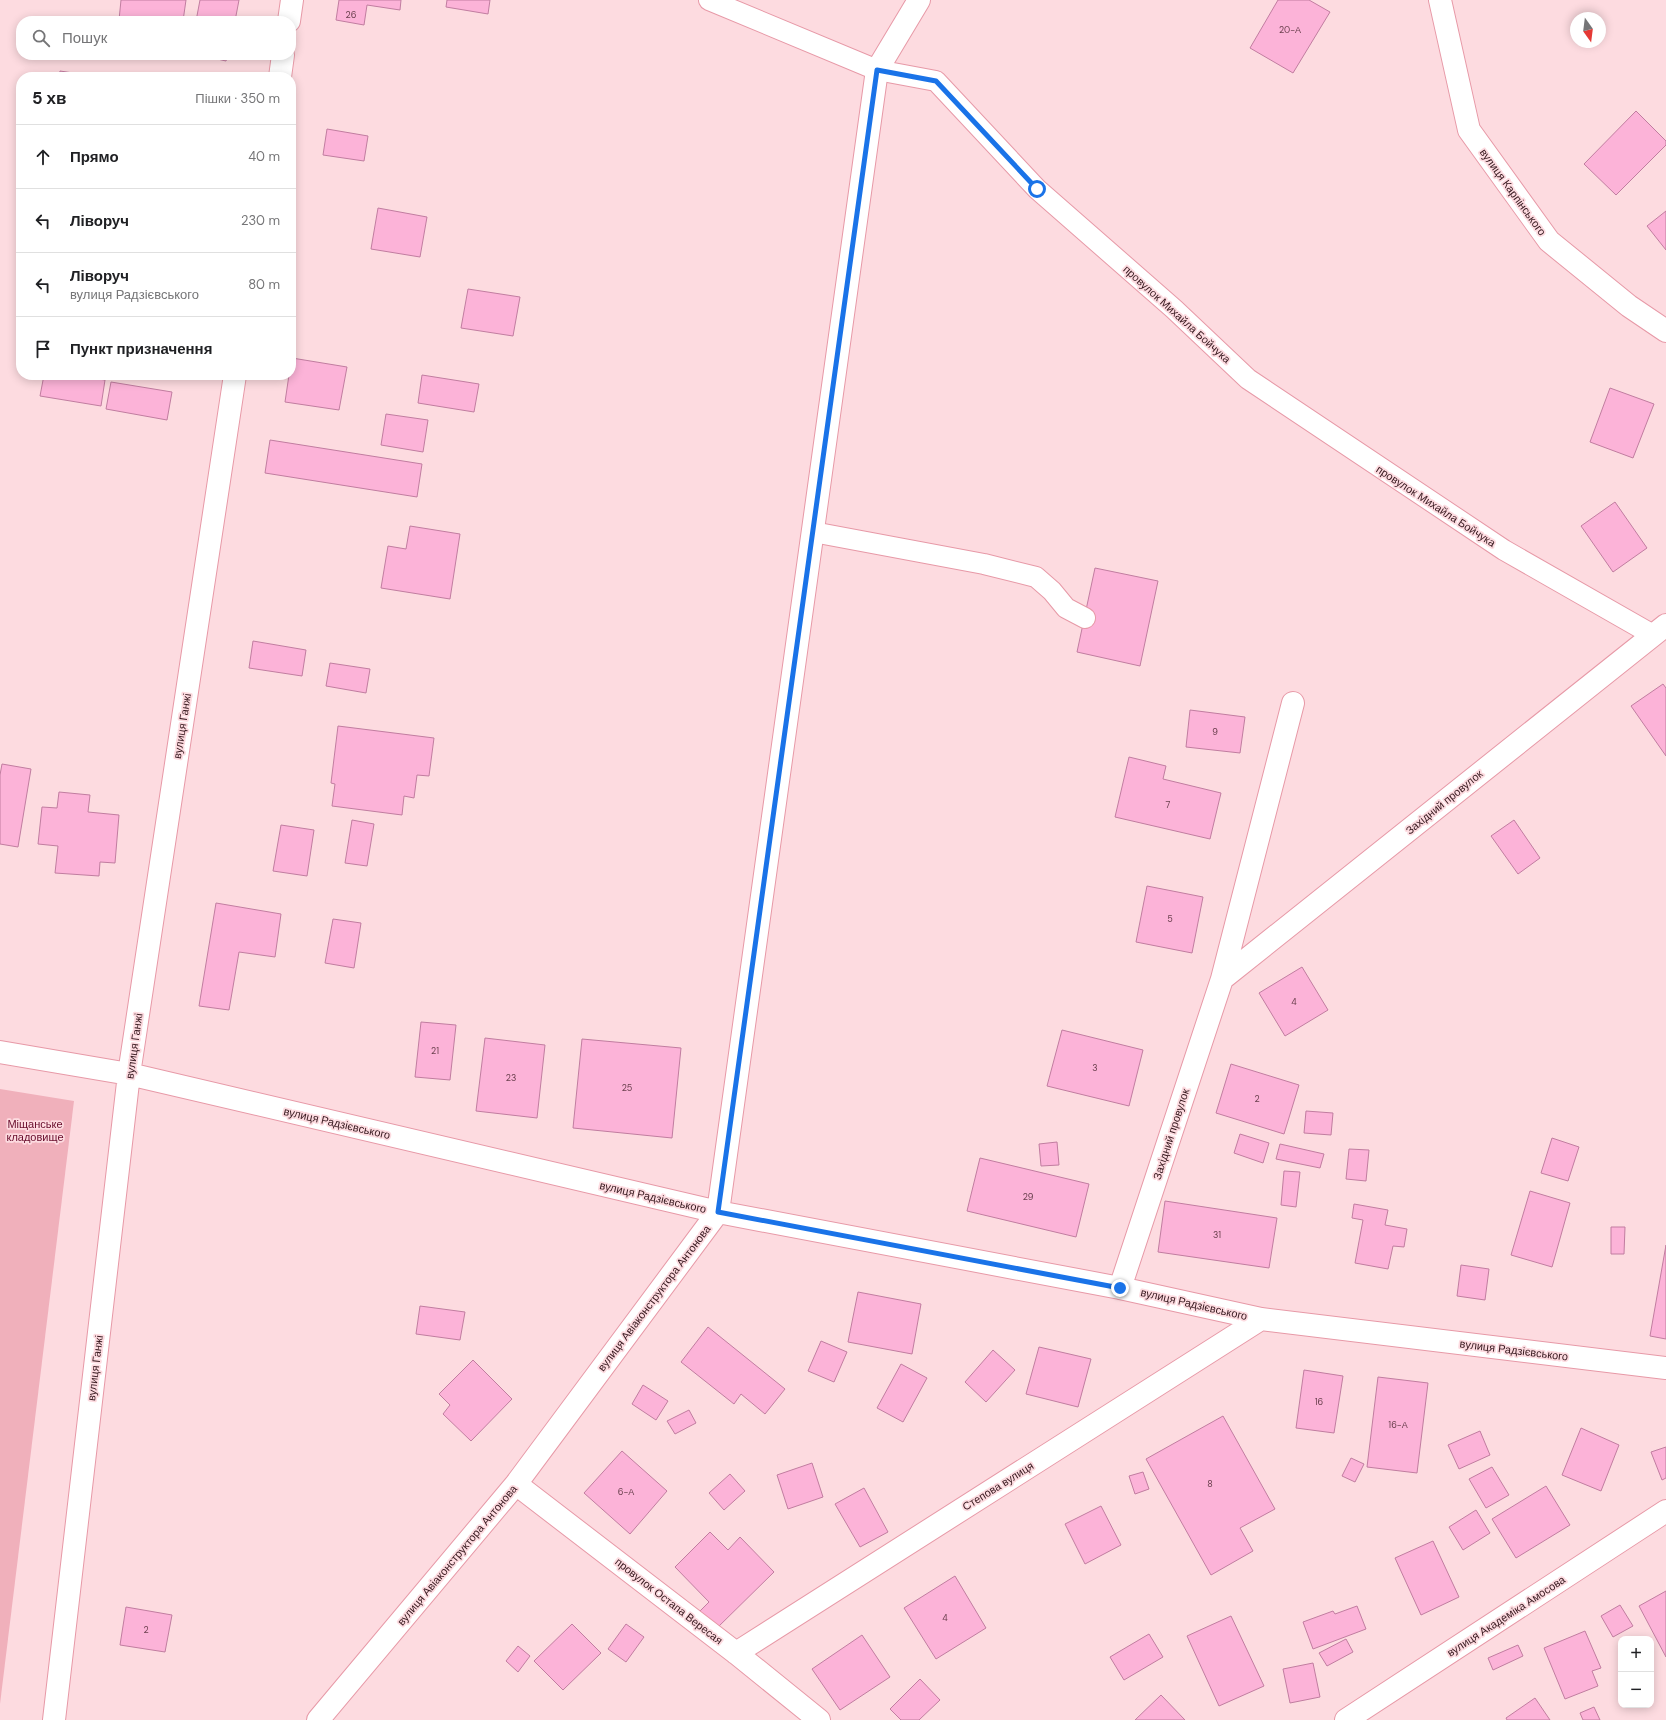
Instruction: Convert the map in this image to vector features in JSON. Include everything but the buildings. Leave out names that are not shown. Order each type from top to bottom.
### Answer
[{"type":"street","points":[[290,16],[292,0]]},
{"type":"street","points":[[877,70],[919,0]]},
{"type":"street","name":"вулиця Карпінського","points":[[1440,0],[1469,130],[1549,241],[1629,306],[1666,331]]},
{"type":"street","points":[[281,72],[282,60]]},
{"type":"street","name":"вулиця Авіаконструктора Антонова","points":[[318,1720],[516,1484],[718,1212],[877,70]]},
{"type":"street","name":"вулиця Ганжі","points":[[54,1720],[129,1074],[234,380]]},
{"type":"street","name":"Західний провулок","points":[[1222,979],[1660,630]]},
{"type":"street","name":"Західний провулок","points":[[1120,1288],[1222,979],[1293,703]]},
{"type":"street","name":"вулиця Радзієвського","points":[[0,1052],[129,1074],[718,1212],[1120,1288],[1261,1319],[1666,1368]]},
{"type":"street","name":"Степова вулиця","points":[[736,1653],[1261,1319]]},
{"type":"street","name":"провулок Остапа Вересая","points":[[516,1484],[736,1653],[819,1720]]},
{"type":"street","name":"вулиця Академіка Амосова","points":[[1346,1720],[1666,1511]]},
{"type":"lane","name":"провулок Михайла Бойчука","points":[[709,0],[877,70],[936,81],[1037,189],[1174,309],[1248,379],[1504,550],[1660,630]]},
{"type":"lane","points":[[813,532],[984,564],[1036,577],[1052,591],[1066,608],[1084,618]]},
{"type":"green space","name":"Міщанське кладовище","points":[[0,1089],[74,1101],[0,1704]]},
{"type":"route","points":[[1037,189],[936,81],[877,70],[718,1212],[1120,1288]]}]
